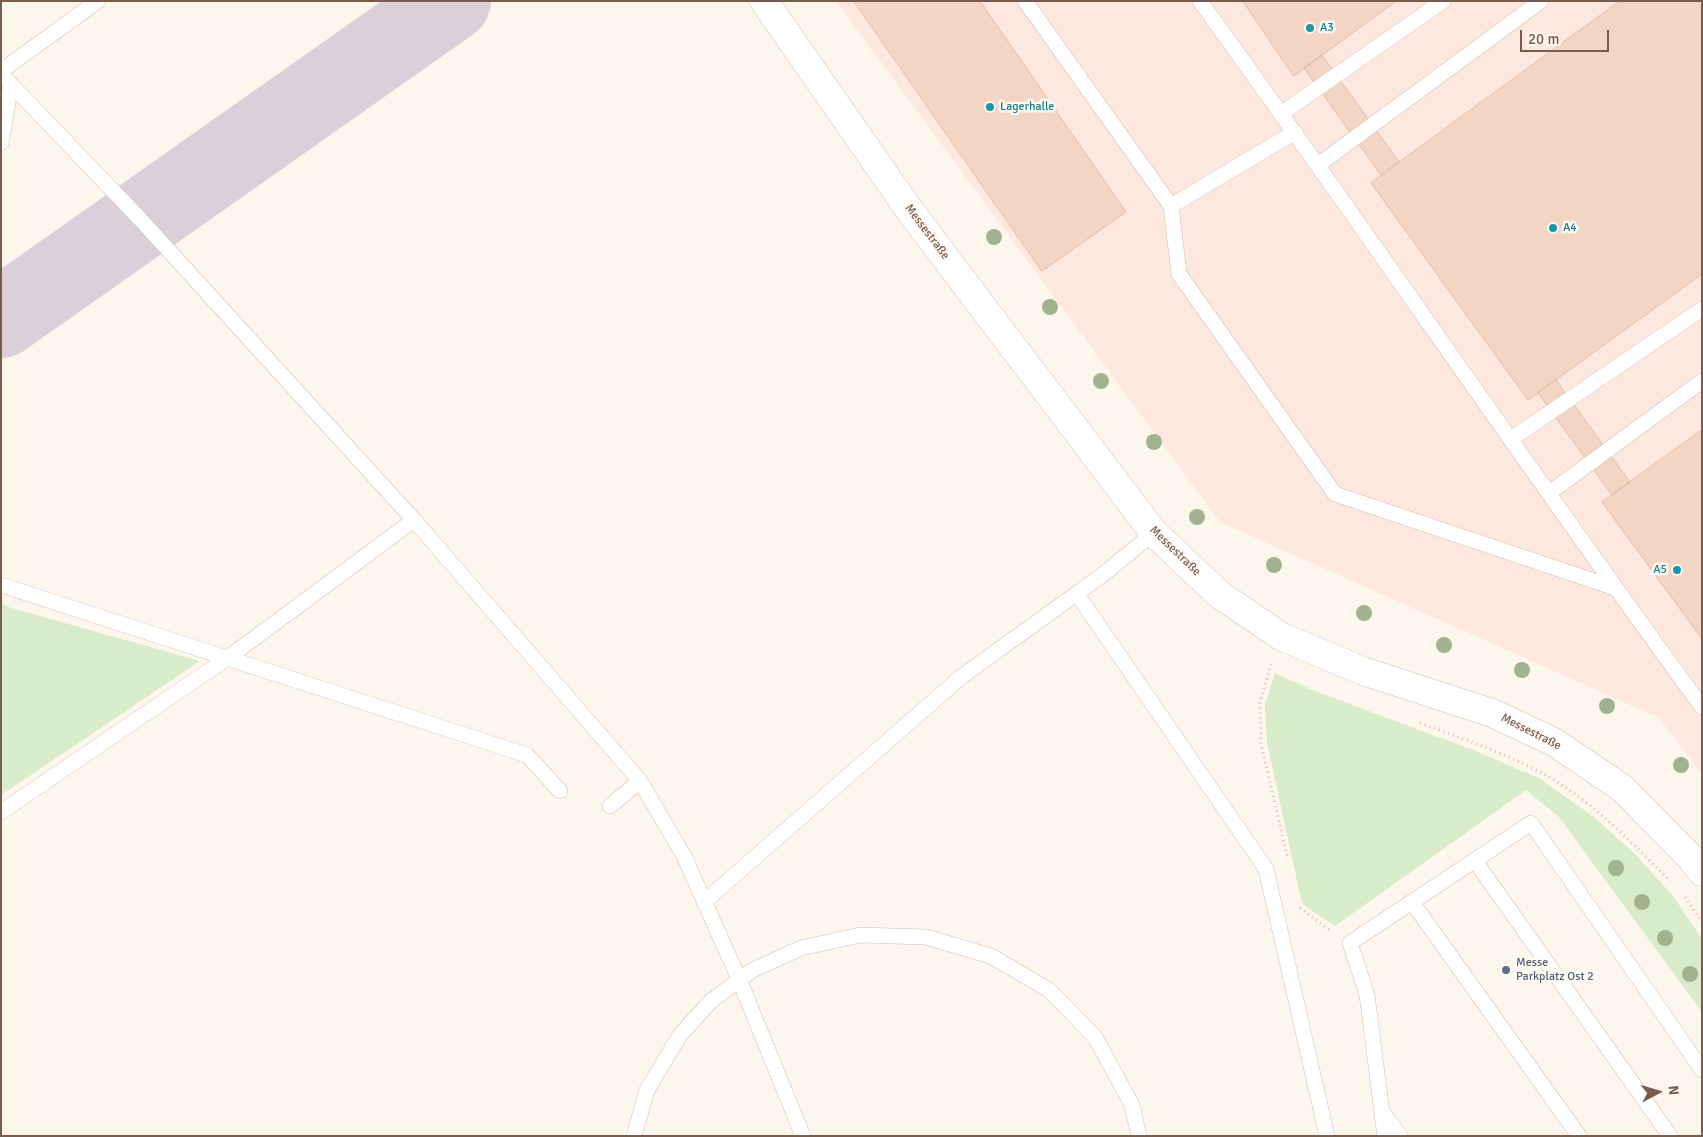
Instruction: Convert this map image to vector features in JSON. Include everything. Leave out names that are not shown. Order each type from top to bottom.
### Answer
[{"type":"street","name":"Messestraße","points":[[764,1],[910,211],[1154,533],[1220,595],[1282,637],[1364,671],[1492,713],[1554,742],[1622,788],[1692,858],[1702,872]]},
{"type":"lane","points":[[1,143],[4,76],[98,1]]},
{"type":"lane","points":[[1025,1],[1171,206],[1180,274],[1334,494],[1615,588]]},
{"type":"lane","points":[[1200,1],[1296,132],[1615,588],[1702,707]]},
{"type":"lane","points":[[1282,113],[1443,1]]},
{"type":"lane","points":[[1318,165],[1541,1]]},
{"type":"lane","points":[[4,76],[141,220],[414,520],[640,781],[684,856],[739,979],[803,1136]]},
{"type":"lane","points":[[1171,206],[1296,132]]},
{"type":"lane","points":[[1511,439],[1702,309]]},
{"type":"lane","points":[[1548,493],[1702,381]]},
{"type":"lane","points":[[1,812],[230,657],[414,520]]},
{"type":"lane","points":[[704,902],[961,677],[1077,594],[1154,533]]},
{"type":"lane","points":[[1,585],[230,657],[527,755],[560,791]]},
{"type":"lane","points":[[1077,594],[1266,870],[1327,1136]]},
{"type":"lane","points":[[610,806],[640,781]]},
{"type":"lane","points":[[1385,1136],[1367,995],[1350,943],[1531,823],[1702,1070]]},
{"type":"lane","points":[[1475,861],[1670,1136]]},
{"type":"lane","points":[[1412,902],[1580,1136]]},
{"type":"lane","points":[[634,1136],[647,1090],[680,1035],[711,1001],[739,979],[801,948],[860,935],[926,937],[991,956],[1049,990],[1095,1037],[1132,1105],[1139,1136]]},
{"type":"lane","points":[[1381,1110],[1400,1136]]},
{"type":"path","points":[[1264,658],[1271,664],[1279,667]]},
{"type":"path","points":[[1271,664],[1260,703],[1261,744],[1289,865]]},
{"type":"path","points":[[1412,719],[1476,743],[1541,772],[1598,812],[1672,884]]},
{"type":"path","points":[[1679,890],[1702,922]]},
{"type":"path","points":[[1298,901],[1300,910],[1350,943]]},
{"type":"shaded area","points":[[836,1],[1702,1],[1702,774],[1659,718],[1220,522]]},
{"type":"green space","points":[[1,602],[8,607],[200,661],[1,795]]},
{"type":"green space","points":[[1275,673],[1310,689],[1473,750],[1539,778],[1594,817],[1636,855],[1673,896],[1702,939],[1702,1012],[1559,817],[1526,790],[1335,926],[1305,906],[1301,899],[1267,743],[1265,705]]},
{"type":"building","name":"Lagerhalle","points":[[854,1],[980,1],[1126,212],[1042,271]]},
{"type":"building","name":"A3","points":[[1243,1],[1396,1],[1294,76]]},
{"type":"building","name":"A4","points":[[1620,1],[1702,1],[1702,274],[1528,400],[1371,183]]},
{"type":"building","points":[[1322,55],[1399,162],[1381,175],[1304,68]]},
{"type":"building","points":[[1556,380],[1630,482],[1612,495],[1538,393]]},
{"type":"building","name":"A5","points":[[1702,430],[1702,639],[1602,502]]},
{"type":"taxiway","points":[[1,318],[451,1]]},
{"type":"place","name":"A3","points":[[1310,28]]},
{"type":"place","name":"Lagerhalle","points":[[990,107]]},
{"type":"place","name":"A4","points":[[1553,228]]},
{"type":"place","name":"A5","points":[[1677,570]]},
{"type":"place","name":"Messe Parkplatz Ost 2","points":[[1506,970]]}]
